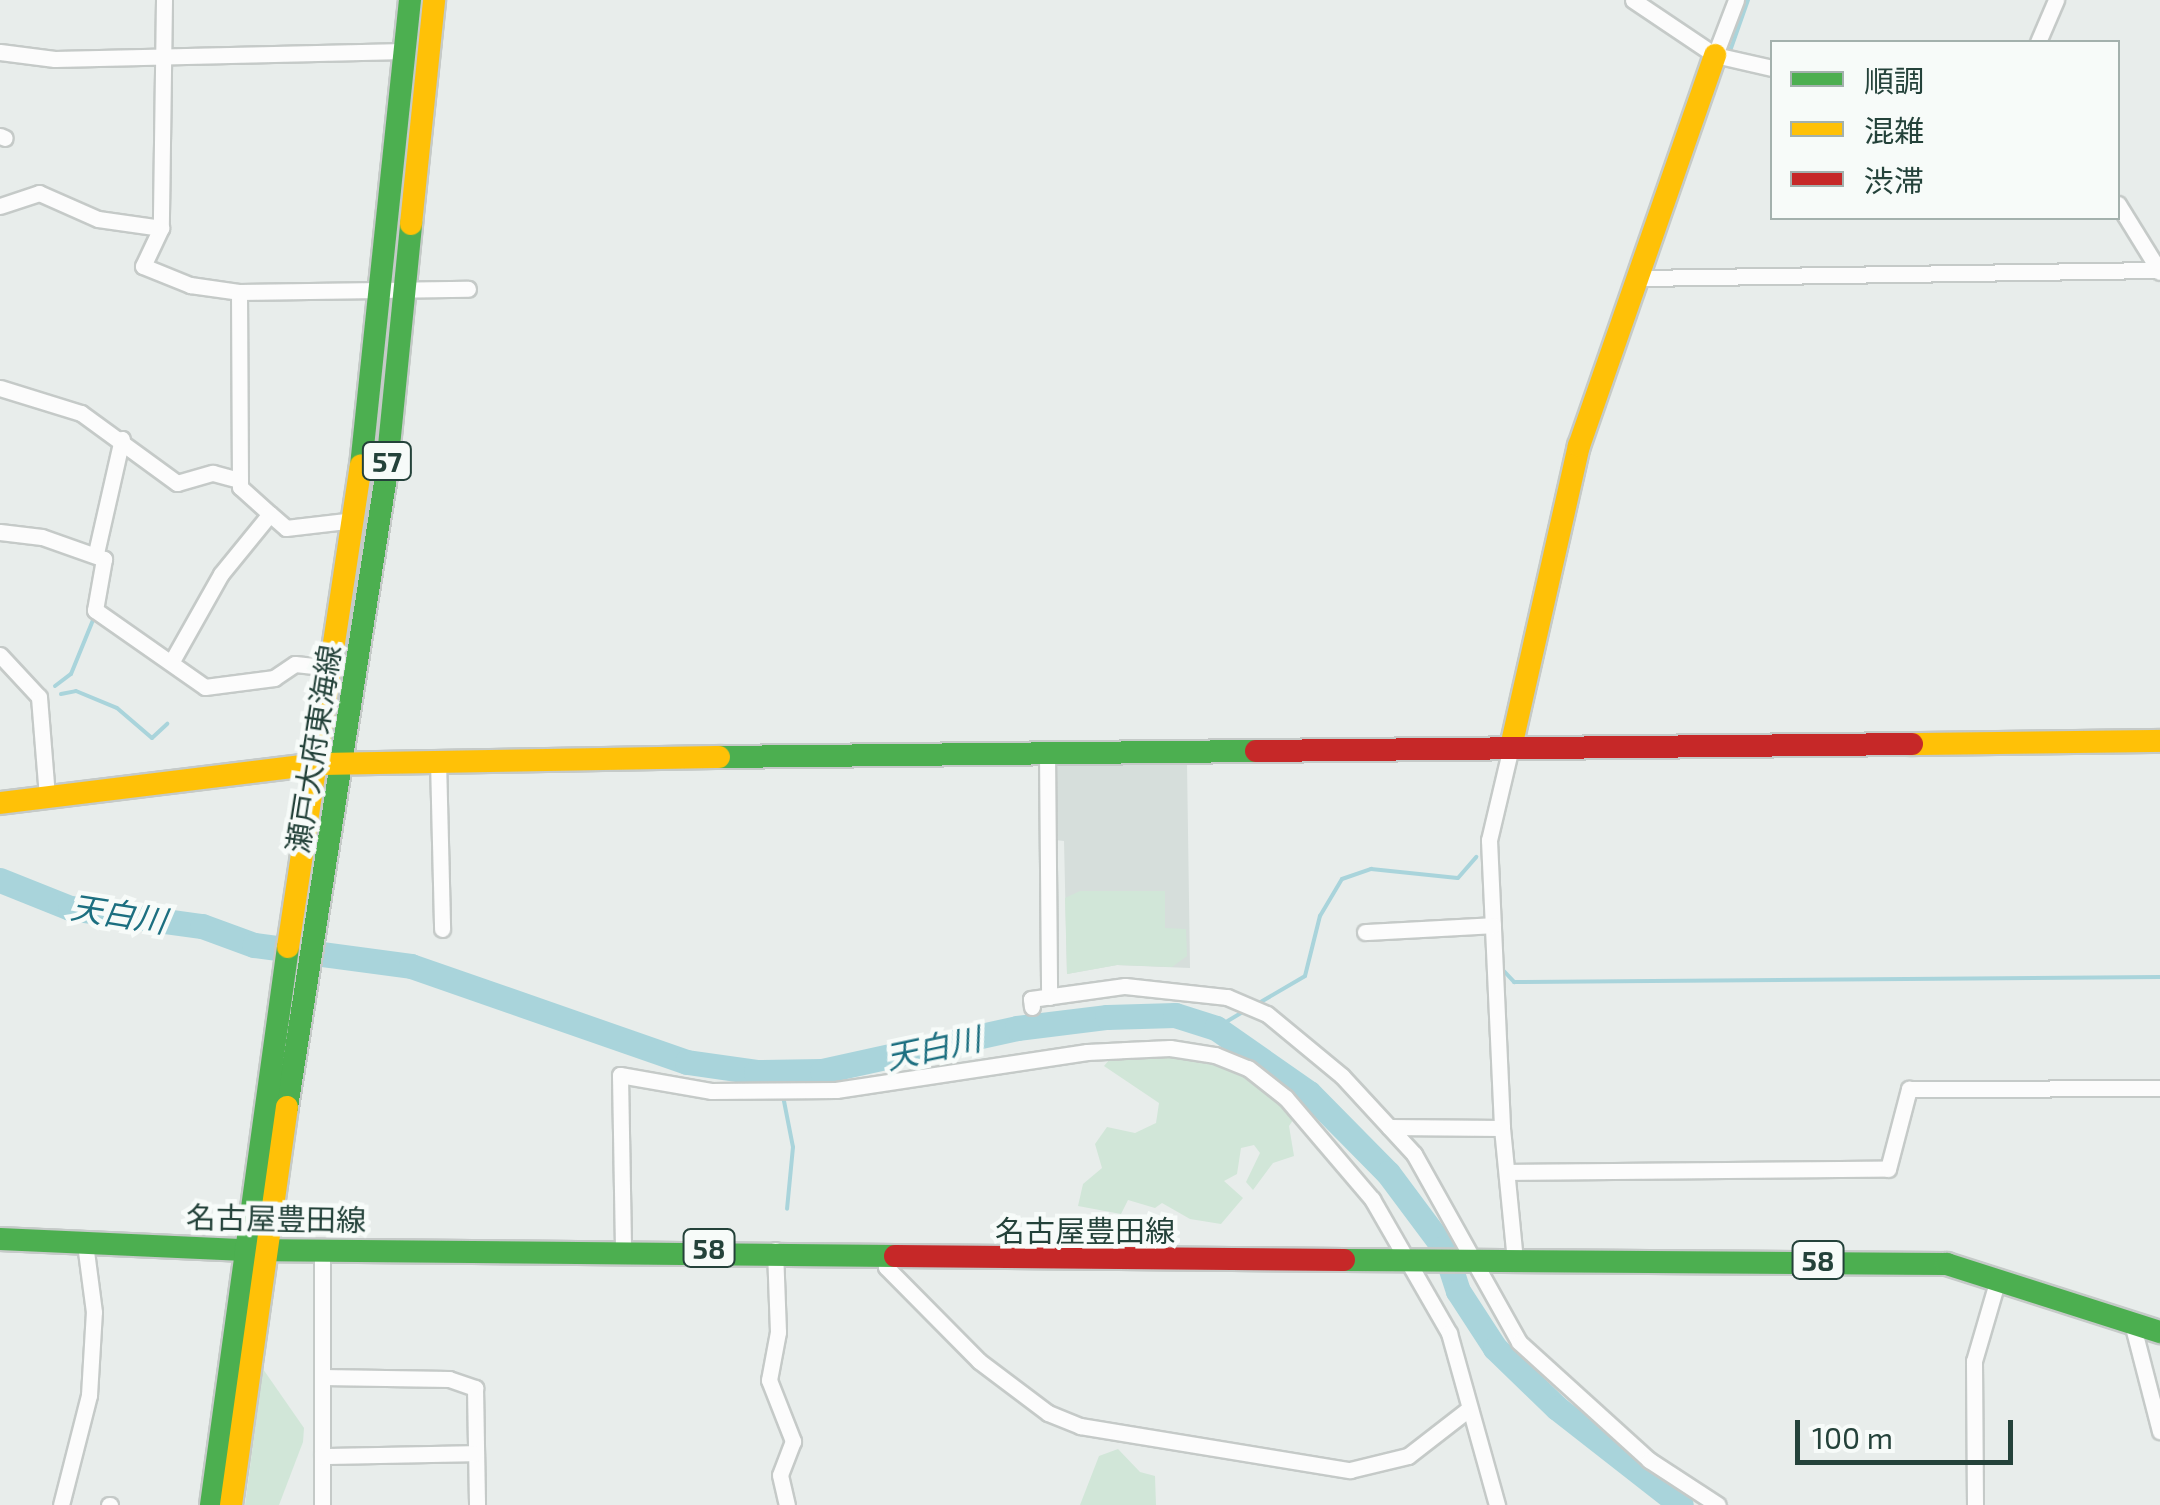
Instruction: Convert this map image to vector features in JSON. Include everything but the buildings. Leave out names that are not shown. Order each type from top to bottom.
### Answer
[{"type":"main road","name":"瀬戸大府東海線","points":[[211,1505],[330,764],[386,476],[410,0]]},
{"type":"main road","name":"瀬戸大府東海線","points":[[330,764],[332,668],[394,290],[434,0]]},
{"type":"main road","points":[[1512,746],[1579,446],[1716,55]]},
{"type":"main road","points":[[0,803],[330,764],[438,760],[2160,741]]},
{"type":"main road","name":"名古屋豊田線","points":[[0,1240],[254,1250],[623,1247],[885,1257],[1897,1260],[1947,1264],[2160,1332]]},
{"type":"main road","name":"瀬戸大府東海線","points":[[231,1505],[254,1250]]},
{"type":"street","points":[[164,0],[160,228],[143,266],[190,284],[239,292],[468,289]]},
{"type":"street","points":[[1633,0],[1716,55],[1770,68]]},
{"type":"street","points":[[1716,55],[1736,0]]},
{"type":"street","points":[[2039,40],[2056,0]]},
{"type":"street","points":[[0,52],[55,59],[405,52]]},
{"type":"street","points":[[0,206],[38,193],[98,219],[160,228]]},
{"type":"street","points":[[2120,207],[2158,271]]},
{"type":"street","points":[[1641,278],[2158,271]]},
{"type":"street","points":[[239,292],[240,480]]},
{"type":"street","points":[[0,388],[81,413],[177,482],[214,472],[240,480],[286,528],[355,520]]},
{"type":"street","points":[[96,554],[122,439]]},
{"type":"street","points":[[172,661],[221,574],[270,514]]},
{"type":"street","points":[[0,532],[104,559],[95,610],[205,687],[274,678],[295,664],[332,668]]},
{"type":"street","points":[[0,655],[38,698],[47,798]]},
{"type":"street","points":[[1512,746],[1489,840],[1502,1128],[1515,1260]]},
{"type":"street","points":[[1046,752],[1049,997]]},
{"type":"street","points":[[438,760],[442,929]]},
{"type":"street","points":[[1365,932],[1493,925]]},
{"type":"street","points":[[1032,1007],[1031,999],[1125,986],[1245,1004],[1320,1055],[1390,1127],[1428,1176],[1509,1328],[1552,1376],[1649,1460],[1718,1505]]},
{"type":"street","points":[[623,1247],[620,1075],[711,1090],[836,1090],[1088,1052],[1170,1048],[1232,1061],[1286,1098],[1372,1199],[1413,1259],[1449,1334],[1466,1411],[1497,1505]]},
{"type":"street","points":[[1508,1172],[1888,1169],[1908,1089],[2160,1088]]},
{"type":"street","points":[[1390,1127],[1502,1128]]},
{"type":"street","points":[[61,1505],[89,1395],[94,1312],[84,1244]]},
{"type":"street","points":[[322,1250],[322,1505]]},
{"type":"street","points":[[775,1250],[778,1332],[769,1380],[793,1441],[780,1475],[787,1505]]},
{"type":"street","points":[[885,1257],[886,1268],[979,1361],[1048,1413],[1080,1426],[1350,1470],[1408,1456],[1466,1411]]},
{"type":"street","points":[[1976,1505],[1974,1362],[1998,1280]]},
{"type":"street","points":[[2132,1322],[2160,1430]]},
{"type":"street","points":[[322,1377],[449,1379],[475,1388],[476,1505]]},
{"type":"street","points":[[322,1456],[475,1453]]},
{"type":"shaded area","points":[[1187,763],[1190,968],[1117,965],[1067,974],[1064,841],[1055,840],[1054,764]]},
{"type":"green space","points":[[1080,891],[1165,891],[1165,928],[1186,929],[1187,956],[1172,967],[1117,965],[1067,974],[1065,898]]},
{"type":"green space","points":[[1169,1054],[1233,1065],[1298,1113],[1289,1126],[1294,1156],[1273,1163],[1253,1190],[1246,1182],[1260,1153],[1254,1145],[1241,1148],[1237,1174],[1224,1181],[1243,1198],[1221,1224],[1190,1219],[1162,1203],[1155,1208],[1128,1200],[1121,1214],[1078,1206],[1083,1184],[1102,1168],[1095,1144],[1107,1127],[1135,1133],[1156,1123],[1159,1103],[1104,1066],[1109,1060]]},
{"type":"green space","points":[[263,1369],[304,1428],[303,1442],[279,1505],[245,1505]]},
{"type":"green space","points":[[1118,1449],[1140,1472],[1155,1476],[1156,1505],[1080,1505],[1099,1456]]},
{"type":"waterway","points":[[1730,51],[1748,0]]},
{"type":"waterway","points":[[55,686],[71,674],[93,620]]},
{"type":"waterway","points":[[61,694],[76,691],[117,708],[152,738],[167,724]]},
{"type":"waterway","points":[[1259,1003],[1305,976],[1320,916],[1342,879],[1371,869],[1458,878],[1476,857]]},
{"type":"waterway","name":"天白川","points":[[0,880],[70,908],[202,926],[254,945],[411,966],[687,1062],[756,1072],[822,1071],[1017,1028],[1107,1017],[1175,1015],[1216,1028],[1309,1093],[1388,1173],[1444,1248],[1458,1291],[1495,1348],[1557,1408],[1681,1505]]},
{"type":"waterway","points":[[1502,969],[1514,982],[2160,977]]},
{"type":"waterway","points":[[1216,1028],[1246,1010]]},
{"type":"waterway","points":[[781,1072],[782,1086]]},
{"type":"waterway","points":[[783,1096],[793,1147],[787,1209]]},
{"type":"traffic: fast","points":[[361,466],[410,0]]},
{"type":"traffic: fast","points":[[287,1107],[386,476],[411,224]]},
{"type":"traffic: fast","points":[[719,757],[1256,751]]},
{"type":"traffic: fast","points":[[211,1505],[288,947]]},
{"type":"traffic: fast","points":[[0,1239],[245,1250],[895,1256]]},
{"type":"traffic: fast","points":[[1344,1260],[1947,1264],[2160,1332]]},
{"type":"traffic: slow","points":[[411,224],[434,0]]},
{"type":"traffic: slow","points":[[1511,747],[1579,446],[1715,55]]},
{"type":"traffic: slow","points":[[288,947],[361,466]]},
{"type":"traffic: slow","points":[[1912,744],[2160,741]]},
{"type":"traffic: slow","points":[[0,803],[318,764],[719,757]]},
{"type":"traffic: slow","points":[[231,1505],[287,1107]]},
{"type":"traffic: jam","points":[[1256,751],[1912,744]]},
{"type":"traffic: jam","points":[[895,1256],[1344,1260]]}]
